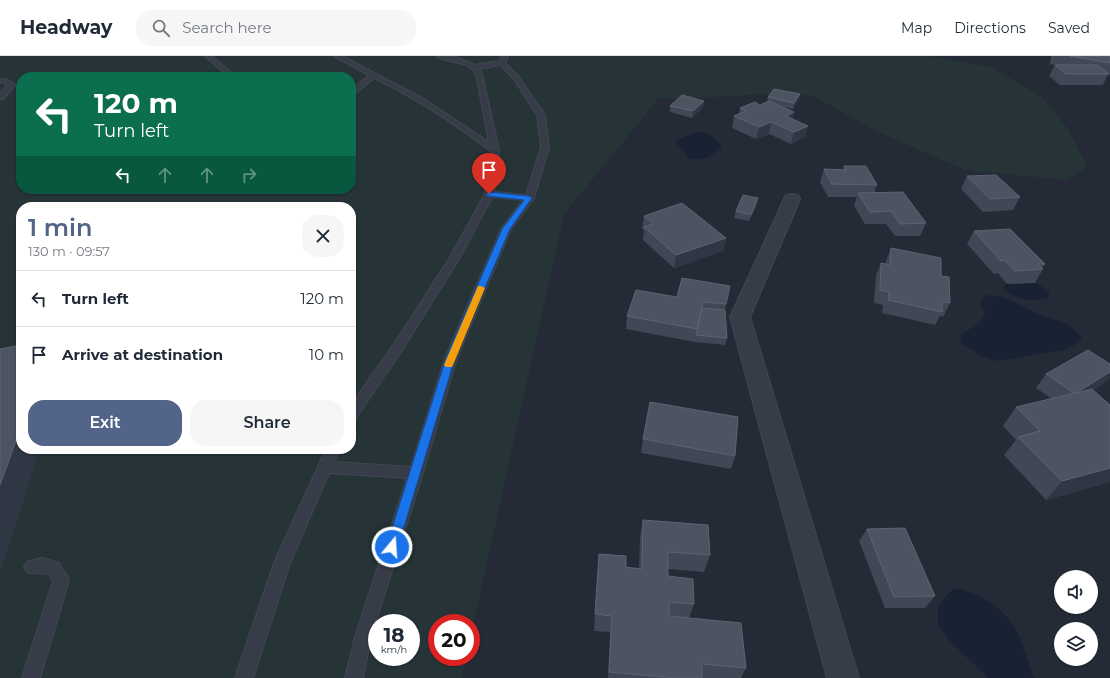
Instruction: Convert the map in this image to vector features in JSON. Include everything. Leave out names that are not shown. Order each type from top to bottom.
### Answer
[{"type":"street","points":[[792,199],[740,317],[843,678]]},
{"type":"lane","points":[[208,56],[226,72]]},
{"type":"lane","points":[[337,56],[403,88],[461,125],[495,150]]},
{"type":"lane","points":[[439,56],[464,62],[476,67],[501,63]]},
{"type":"lane","points":[[501,63],[505,56]]},
{"type":"lane","points":[[354,678],[362,637],[416,472],[451,358],[506,229],[529,198],[545,147],[541,115],[517,78],[501,63]]},
{"type":"lane","points":[[356,408],[398,347],[454,259],[489,194],[495,150],[479,74],[476,67]]},
{"type":"lane","points":[[356,91],[374,75]]},
{"type":"lane","points":[[0,81],[6,81],[11,85],[0,97]]},
{"type":"lane","points":[[489,194],[529,198]]},
{"type":"lane","points":[[244,678],[282,563],[331,454]]},
{"type":"lane","points":[[325,467],[416,472]]},
{"type":"lane","points":[[31,678],[60,580],[54,568],[42,565],[32,567]]},
{"type":"shaded area","points":[[0,56],[927,56],[991,67],[1042,97],[1068,129],[1087,167],[1067,180],[965,170],[872,129],[813,96],[788,93],[679,99],[659,98],[564,214],[476,614],[428,614],[428,666],[464,666],[462,678],[0,678]]},
{"type":"water","points":[[696,132],[705,133],[711,136],[717,140],[722,147],[707,157],[689,159],[683,150],[675,143],[678,139]]},
{"type":"water","points":[[1035,283],[1049,291],[1048,298],[1031,300],[1020,298],[1005,290],[1004,286],[1007,284]]},
{"type":"water","points":[[988,295],[1008,299],[1044,316],[1067,324],[1082,338],[1077,344],[1063,350],[997,361],[981,356],[960,342],[961,335],[981,321],[985,313],[981,305],[981,299]]},
{"type":"water","points":[[955,588],[983,598],[1007,617],[1020,639],[1034,678],[988,678],[948,639],[938,624],[938,607],[946,596]]},
{"type":"building","points":[[1070,56],[1110,56],[1110,63]]},
{"type":"building","points":[[1055,65],[1097,65],[1109,74],[1066,74]]},
{"type":"building","points":[[774,89],[800,94],[794,103],[768,97]]},
{"type":"building","points":[[682,95],[704,101],[693,111],[670,106]]},
{"type":"building","points":[[769,101],[794,112],[786,116],[808,126],[794,132],[771,122],[759,127],[734,116],[746,111],[740,108],[755,102],[760,105]]},
{"type":"building","points":[[844,166],[866,166],[877,185],[832,184],[824,169],[846,170]]},
{"type":"building","points":[[996,175],[1020,197],[990,199],[967,176]]},
{"type":"building","points":[[903,192],[926,223],[900,224],[891,211],[870,212],[858,193]]},
{"type":"building","points":[[743,195],[758,198],[751,215],[736,211]]},
{"type":"building","points":[[682,203],[726,238],[676,255],[644,227],[653,224],[644,216]]},
{"type":"building","points":[[1010,229],[1045,264],[1038,264],[1043,269],[1015,271],[1005,260],[1001,261],[974,231]]},
{"type":"building","points":[[891,248],[941,258],[941,276],[949,277],[950,303],[942,301],[942,312],[888,300],[889,292],[880,290],[881,263],[890,265]]},
{"type":"building","points":[[682,278],[730,286],[726,304],[703,302],[697,329],[627,316],[636,290],[677,297]]},
{"type":"building","points":[[702,308],[725,310],[727,338],[696,335]]},
{"type":"building","points":[[16,346],[16,441],[0,485],[0,349]]},
{"type":"building","points":[[1088,350],[1110,364],[1110,372],[1076,393],[1046,374]]},
{"type":"building","points":[[1092,389],[1110,405],[1110,468],[1062,481],[1018,437],[1040,431],[1016,407]]},
{"type":"building","points":[[650,402],[738,417],[735,456],[643,439]]},
{"type":"building","points":[[643,520],[708,525],[710,555],[668,552],[668,576],[693,579],[694,604],[669,602],[669,616],[741,623],[746,668],[702,664],[702,678],[676,678],[609,672],[612,616],[595,614],[599,554],[626,556],[626,567],[642,569]]},
{"type":"building","points":[[905,528],[935,596],[894,597],[867,529]]},
{"type":"slow traffic","points":[[449,365],[481,288]]},
{"type":"route","points":[[392,547],[451,358],[506,229],[529,198],[489,194]]}]
